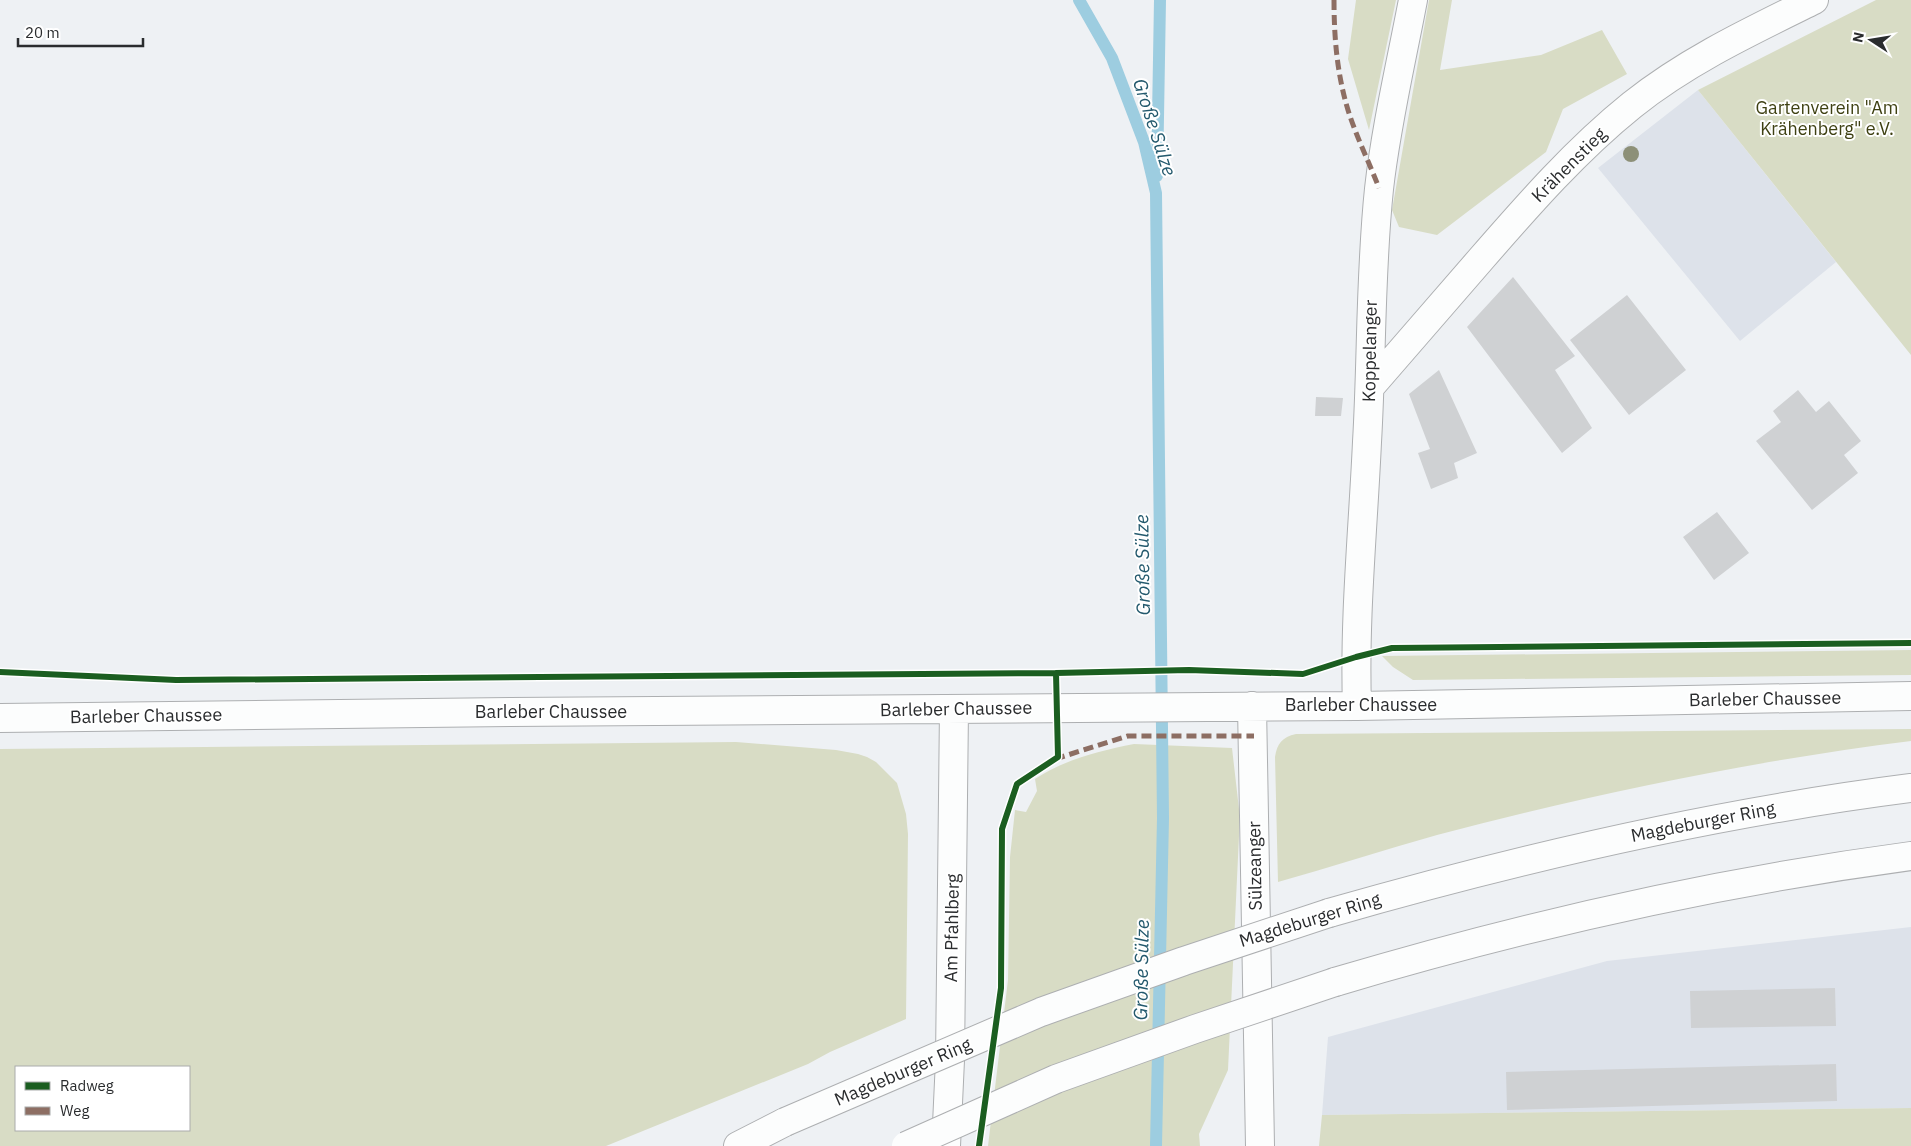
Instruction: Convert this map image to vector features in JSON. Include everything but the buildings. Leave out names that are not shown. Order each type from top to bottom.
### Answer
[{"type":"main road","name":"Koppelanger","points":[[1357,706],[1356,657],[1370,387],[1371,297],[1379,188],[1387,134],[1413,0]]},
{"type":"main road","name":"Krähenstieg","points":[[1370,387],[1512,223],[1604,128],[1633,104],[1686,67],[1754,29],[1814,0]]},
{"type":"main road","name":"Barleber Chaussee","points":[[0,718],[1357,706],[1911,696]]},
{"type":"main road","name":"Sülzeanger","points":[[1252,706],[1260,1146]]},
{"type":"main road","name":"Am Pfahlberg","points":[[946,1146],[950,1060],[954,709]]},
{"type":"main road","name":"Magdeburger Ring","points":[[738,1146],[786,1122],[1041,1012],[1184,960],[1329,913],[1501,866],[1670,827],[1745,813],[1911,788]]},
{"type":"main road","points":[[906,1146],[1056,1079],[1195,1029],[1335,982],[1456,947],[1677,896],[1794,874],[1911,856]]},
{"type":"shaded area","points":[[1698,90],[1836,262],[1740,341],[1598,168]]},
{"type":"shaded area","points":[[1911,927],[1911,1108],[1322,1115],[1328,1037],[1607,961]]},
{"type":"green space","points":[[1356,0],[1396,0],[1369,130],[1348,59]]},
{"type":"green space","points":[[1429,0],[1452,0],[1440,70],[1541,55],[1602,30],[1627,74],[1563,109],[1546,152],[1437,235],[1399,227],[1392,210]]},
{"type":"green space","name":"Gartenverein \"Am Krähenberg\" e.V.","points":[[1876,0],[1911,0],[1911,355],[1698,90]]},
{"type":"green space","points":[[1911,650],[1911,675],[1413,680],[1393,667],[1382,656]]},
{"type":"green space","points":[[1911,729],[1911,741],[1791,758],[1672,780],[1554,806],[1437,835],[1278,882],[1275,757],[1281,742],[1287,737],[1296,734]]},
{"type":"green space","points":[[736,742],[836,750],[858,754],[876,762],[897,783],[906,814],[908,834],[906,1019],[830,1052],[808,1064],[606,1146],[0,1146],[0,749]]},
{"type":"green space","points":[[1134,744],[1232,748],[1239,809],[1239,836],[1228,1070],[1199,1134],[1200,1146],[988,1146],[1008,980],[1010,857],[1015,810],[1026,812],[1037,791],[1035,779],[1047,772],[1083,757]]},
{"type":"green space","points":[[1911,1108],[1911,1146],[1319,1146],[1322,1115]]},
{"type":"waterway","name":"Große Sülze","points":[[1079,0],[1112,58],[1144,142],[1156,193],[1163,818],[1156,1146]]},
{"type":"waterway","points":[[1157,176],[1160,0]]},
{"type":"marked path","points":[[1334,0],[1337,55],[1344,96],[1355,130],[1379,188]]},
{"type":"marked path","points":[[1055,759],[1128,736],[1254,736]]},
{"type":"cycle path","points":[[0,672],[176,680],[1056,673],[1189,670],[1303,674],[1392,648],[1911,643]]},
{"type":"cycle path","points":[[979,1146],[1001,988],[1002,829],[1017,784],[1058,757],[1056,673]]}]
